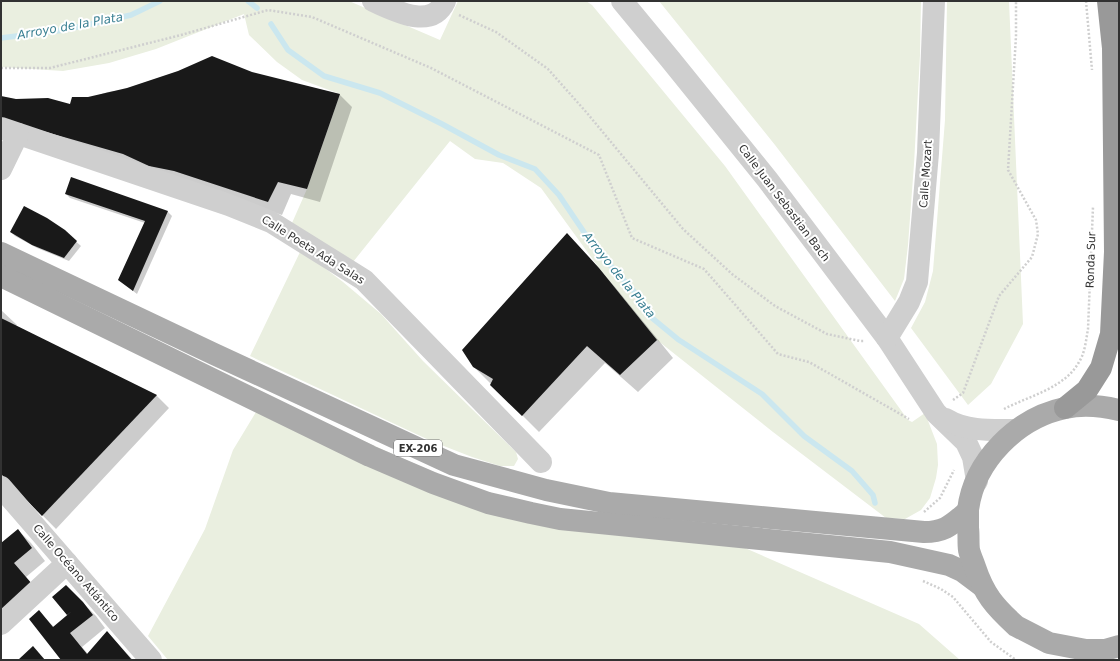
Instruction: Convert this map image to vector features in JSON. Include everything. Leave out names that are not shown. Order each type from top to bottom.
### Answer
[{"type":"highway","points":[[1065,408],[1087,390],[1101,368],[1111,334],[1115,229],[1113,48],[1108,1]]},
{"type":"main road","name":"EX-206","points":[[1,253],[454,465],[546,490],[609,503],[922,523]]},
{"type":"main road","points":[[1,276],[370,456],[433,483],[488,502],[560,519],[890,552],[949,565],[962,571],[982,586]]},
{"type":"main road","points":[[1119,410],[1100,406],[1065,408],[1040,416],[1016,430],[1000,444],[987,461],[971,495],[968,510],[969,549],[982,586],[997,608],[1016,626],[1049,643],[1086,650],[1105,650],[1119,646]]},
{"type":"main road","points":[[922,523],[935,532],[947,528],[968,510]]},
{"type":"street","points":[[373,1],[401,13],[418,18],[440,7]]},
{"type":"street","name":"Calle Juan Sebastian Bach","points":[[622,1],[767,179],[886,338],[936,413],[966,442],[973,457],[977,480]]},
{"type":"street","name":"Calle Mozart","points":[[886,338],[909,302],[916,282],[928,153],[934,1]]},
{"type":"street","points":[[1,169],[9,131]]},
{"type":"street","name":"Calle Poeta Ada Salas","points":[[9,131],[229,205],[271,222],[291,234],[364,280],[541,462]]},
{"type":"street","name":"Calle Juan Sebastian Bach","points":[[936,413],[952,422],[966,427],[986,430],[1016,430]]},
{"type":"street","name":"Calle Océano Atlántico","points":[[1,487],[151,660]]},
{"type":"street","points":[[1,624],[67,562]]},
{"type":"path","points":[[936,413],[963,393],[999,296],[1032,257],[1038,234],[1036,220],[1008,170],[1016,36],[1016,1]]},
{"type":"path","points":[[1086,1],[1092,76]]},
{"type":"path","points":[[440,7],[496,32],[548,70],[587,113],[683,229],[732,274],[769,302],[827,334],[860,341],[886,338]]},
{"type":"path","points":[[1,68],[50,68],[181,35],[268,10],[312,17],[431,68],[599,155],[632,238],[704,270],[778,354],[809,362],[909,419]]},
{"type":"path","name":"Ronda Sur","points":[[1000,412],[1015,403],[1057,385],[1069,375],[1079,362],[1085,348],[1088,330],[1093,202]]},
{"type":"path","points":[[922,523],[940,498],[956,466]]},
{"type":"path","points":[[917,579],[941,589],[953,597],[991,642],[1016,660]]},
{"type":"shaded area","points":[[1,1],[349,1],[440,40],[458,1],[586,1],[592,5],[725,166],[908,420],[912,422],[925,413],[937,444],[938,465],[930,498],[921,510],[905,519],[886,518],[773,432],[657,340],[599,268],[541,188],[503,163],[475,159],[450,141],[353,262],[292,223],[307,189],[340,94],[302,80],[277,62],[249,35],[244,14],[156,49],[109,63],[63,71],[1,67]]},
{"type":"shaded area","points":[[659,1],[921,1],[920,55],[908,245],[904,279],[895,301],[775,145]]},
{"type":"shaded area","points":[[947,1],[1009,1],[1023,324],[991,384],[968,405],[911,328],[925,302],[933,271],[945,120]]},
{"type":"shaded area","points":[[301,250],[343,282],[381,314],[423,361],[516,452],[518,459],[514,466],[500,466],[431,441],[250,356]]},
{"type":"shaded area","points":[[265,397],[489,497],[722,538],[919,624],[960,660],[168,660],[148,636],[205,529],[233,450]]},
{"type":"building","points":[[212,56],[252,72],[340,94],[307,189],[278,182],[268,202],[174,171],[149,166],[123,154],[1,119],[1,96],[16,99],[48,98],[70,104],[72,97],[88,97],[127,88],[178,71]]},
{"type":"building","points":[[71,177],[168,211],[133,291],[118,280],[145,221],[65,194]]},
{"type":"building","points":[[24,206],[47,218],[65,230],[77,241],[64,258],[32,245],[10,232]]},
{"type":"building","points":[[567,233],[599,268],[657,340],[620,375],[587,346],[522,416],[490,385],[493,379],[473,367],[462,350]]},
{"type":"building","points":[[1,318],[157,395],[42,516],[1,474]]},
{"type":"building","points":[[18,529],[32,548],[14,563],[32,584],[1,611],[1,543]]},
{"type":"building","points":[[66,585],[83,602],[93,615],[70,633],[87,654],[107,631],[132,660],[61,660],[29,619],[39,610],[53,627],[72,611],[67,615],[52,597]]},
{"type":"building","points":[[33,646],[45,660],[18,660]]},
{"type":"waterway","name":"Arroyo de la Plata","points":[[1,38],[64,30],[131,15],[160,1]]},
{"type":"waterway","name":"Arroyo de la Plata","points":[[248,1],[257,8]]},
{"type":"waterway","name":"Arroyo de la Plata","points":[[271,24],[288,50],[324,76],[380,93],[499,155],[535,169],[559,195],[596,250],[633,290],[651,317],[679,340],[762,394],[804,436],[852,471],[873,495],[875,503]]}]
